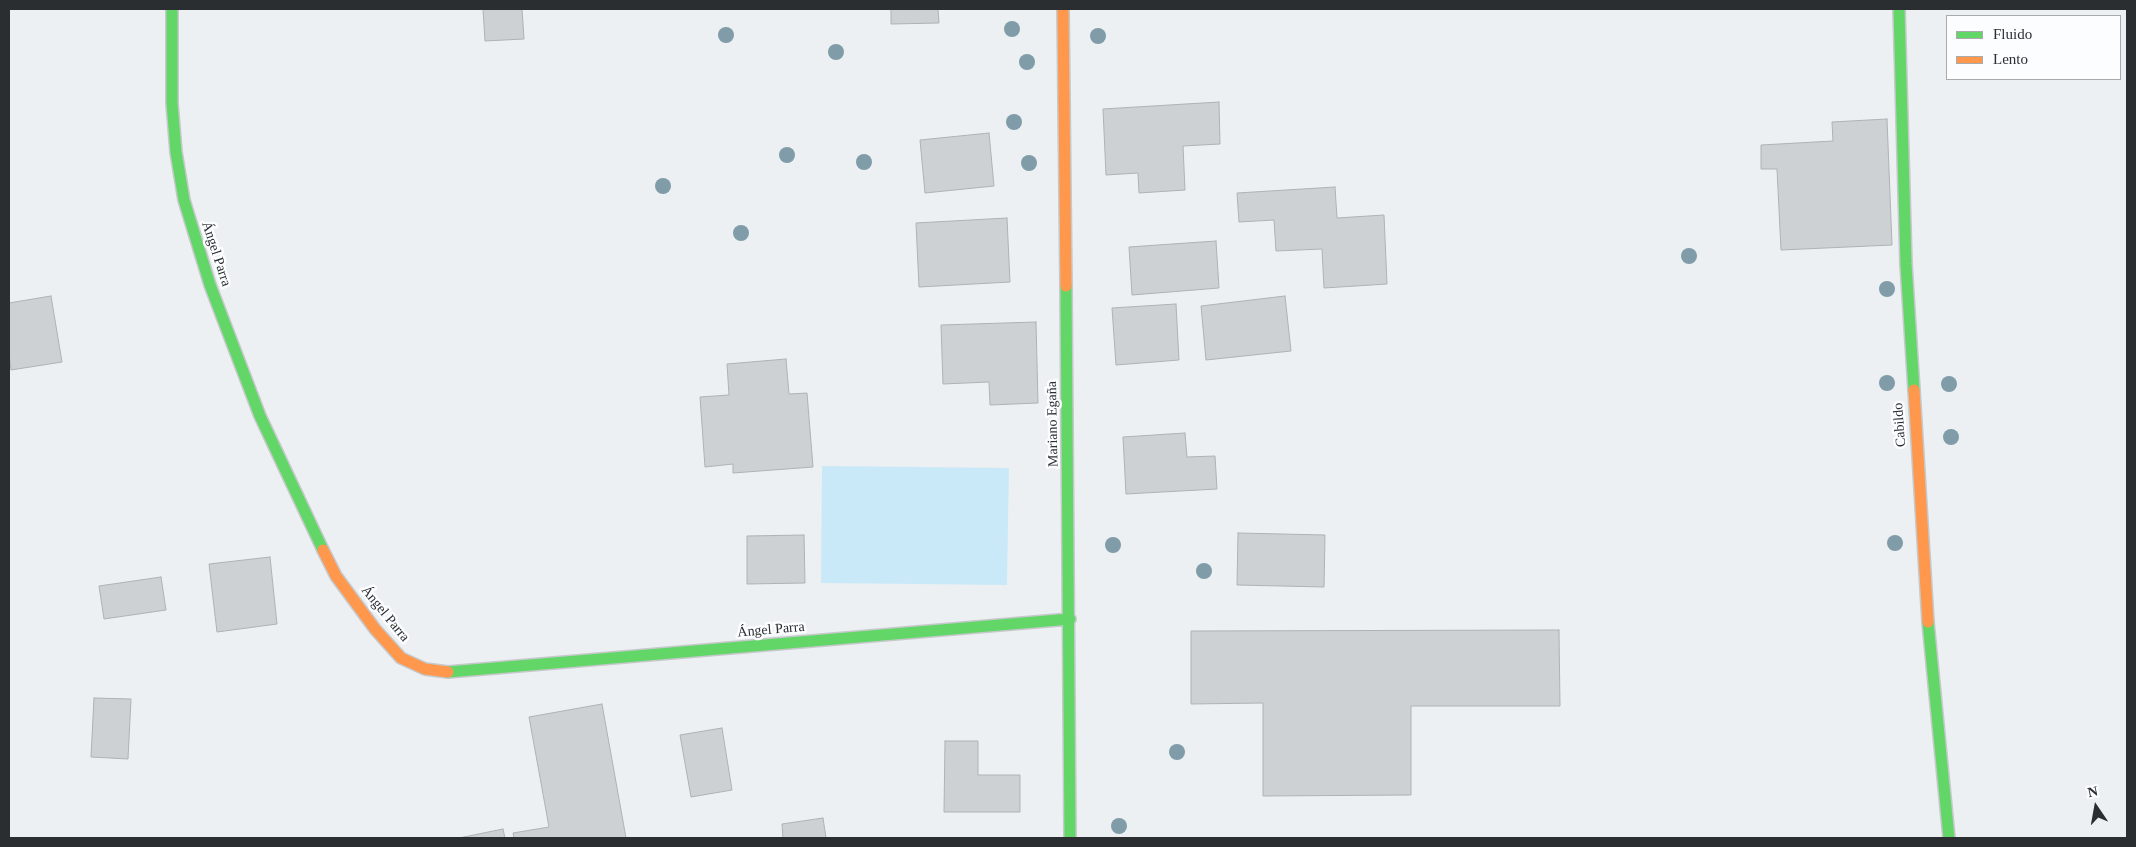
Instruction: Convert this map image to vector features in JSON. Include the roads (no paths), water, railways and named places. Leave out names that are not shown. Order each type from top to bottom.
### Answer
[{"type":"street","name":"Ángel Parra","points":[[172,9],[172,103],[176,152],[184,200],[210,285],[260,416],[296,499],[341,583],[375,629],[401,658],[425,670],[449,672],[1070,619]]},
{"type":"street","name":"Mariano Egaña","points":[[1063,9],[1070,619],[1070,838]]},
{"type":"street","name":"Cabildo","points":[[1899,9],[1906,264],[1928,623],[1948,838]]}]
